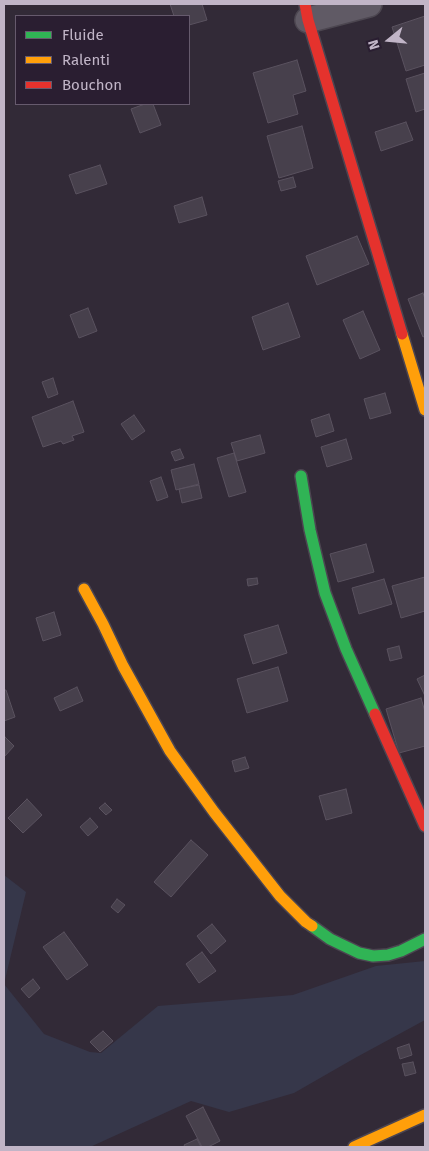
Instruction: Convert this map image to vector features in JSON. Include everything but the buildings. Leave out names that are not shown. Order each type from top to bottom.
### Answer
[{"type":"street","points":[[369,4],[307,12],[425,410]]},
{"type":"street","points":[[301,476],[310,530],[328,601],[346,650],[425,826]]},
{"type":"street","points":[[84,589],[122,666],[170,751],[214,812],[280,896],[306,922],[330,939],[359,953],[373,956],[388,955],[425,939]]},
{"type":"street","points":[[354,1147],[425,1115]]},
{"type":"shaded area","points":[[4,875],[26,892],[4,984]]},
{"type":"shaded area","points":[[425,961],[425,1020],[294,1093],[229,1112],[191,1101],[90,1147],[4,1147],[4,984],[44,1034],[90,1052],[101,1053],[158,1006],[293,995],[376,966]]},
{"type":"traffic: fast","points":[[301,476],[310,530],[325,593],[346,649],[375,714]]},
{"type":"traffic: fast","points":[[312,926],[330,939],[359,953],[373,956],[388,955],[401,951],[425,939]]},
{"type":"traffic: slow","points":[[402,334],[425,410]]},
{"type":"traffic: slow","points":[[84,589],[123,666],[170,751],[214,812],[280,896],[312,926]]},
{"type":"traffic: slow","points":[[354,1147],[425,1115]]},
{"type":"traffic: jam","points":[[305,4],[308,20],[402,334]]},
{"type":"traffic: jam","points":[[375,714],[425,826]]}]
